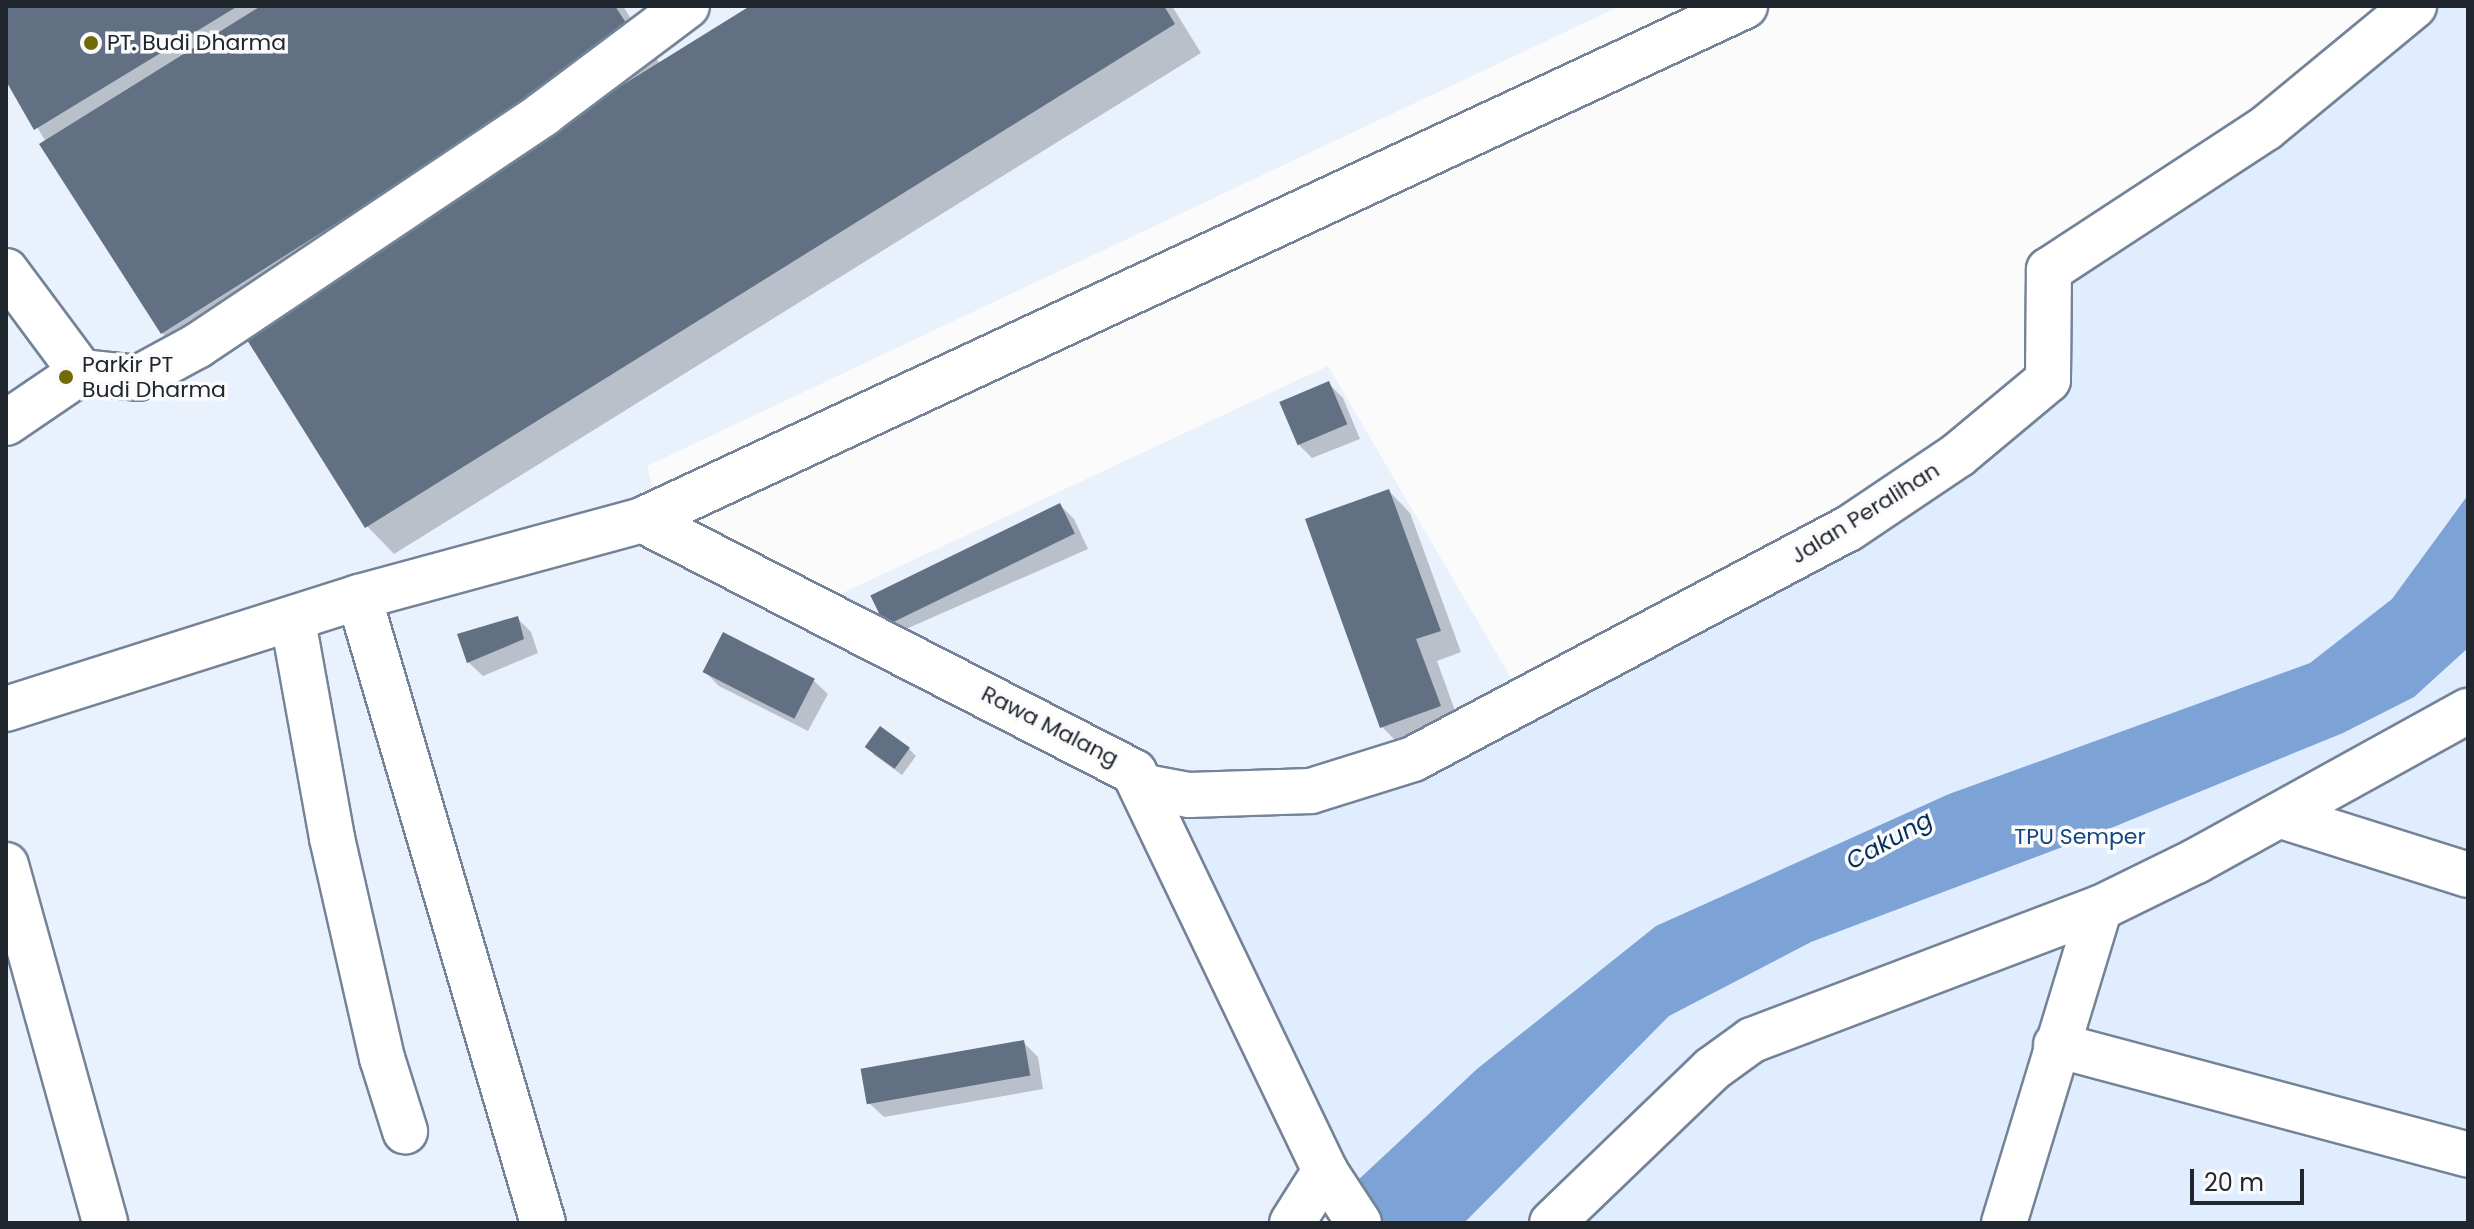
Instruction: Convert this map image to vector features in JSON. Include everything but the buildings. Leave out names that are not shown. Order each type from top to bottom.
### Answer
[{"type":"street","points":[[6,423],[81,372],[138,378],[197,346],[543,114],[687,6]]},
{"type":"street","points":[[6,709],[293,621],[359,597],[642,520],[1745,6]]},
{"type":"street","name":"Jalan Peralihan","points":[[1145,787],[1189,795],[1311,791],[1413,759],[1848,529],[1958,455],[2048,380],[2049,270],[2266,128],[2414,6]]},
{"type":"street","points":[[6,271],[81,372]]},
{"type":"street","name":"Rawa Malang","points":[[642,520],[1112,756],[1145,787],[1331,1179],[1359,1223]]},
{"type":"street","points":[[359,597],[543,1223]]},
{"type":"street","points":[[293,621],[332,838],[382,1058],[405,1131]]},
{"type":"street","points":[[1552,1223],[1712,1069],[1752,1040],[2100,908],[2281,816],[2468,711]]},
{"type":"street","points":[[2281,816],[2468,875]]},
{"type":"street","points":[[6,865],[105,1223]]},
{"type":"street","points":[[2004,1223],[2100,908]]},
{"type":"street","points":[[2056,1045],[2468,1155]]},
{"type":"street","points":[[1292,1223],[1331,1179]]},
{"type":"shaded area","points":[[6,6],[1620,6],[647,466],[663,530],[806,610],[1328,366],[1524,700],[1325,1171],[1293,1223],[6,1223]]},
{"type":"green space","name":"TPU Semper","points":[[2414,6],[2468,6],[2468,1223],[1359,1223],[1145,787],[1311,791],[1848,529],[2047,380],[2049,270]]},
{"type":"water","name":"Cakung","points":[[2468,495],[2468,648],[2414,697],[2343,733],[2094,835],[1811,942],[1669,1016],[1464,1223],[1359,1223],[1342,1195],[1477,1069],[1656,926],[1949,794],[2310,663],[2392,599]]},
{"type":"place","name":"PT. Budi Dharma","points":[[91,43]]},
{"type":"place","name":"Parkir PT Budi Dharma","points":[[66,377]]}]
